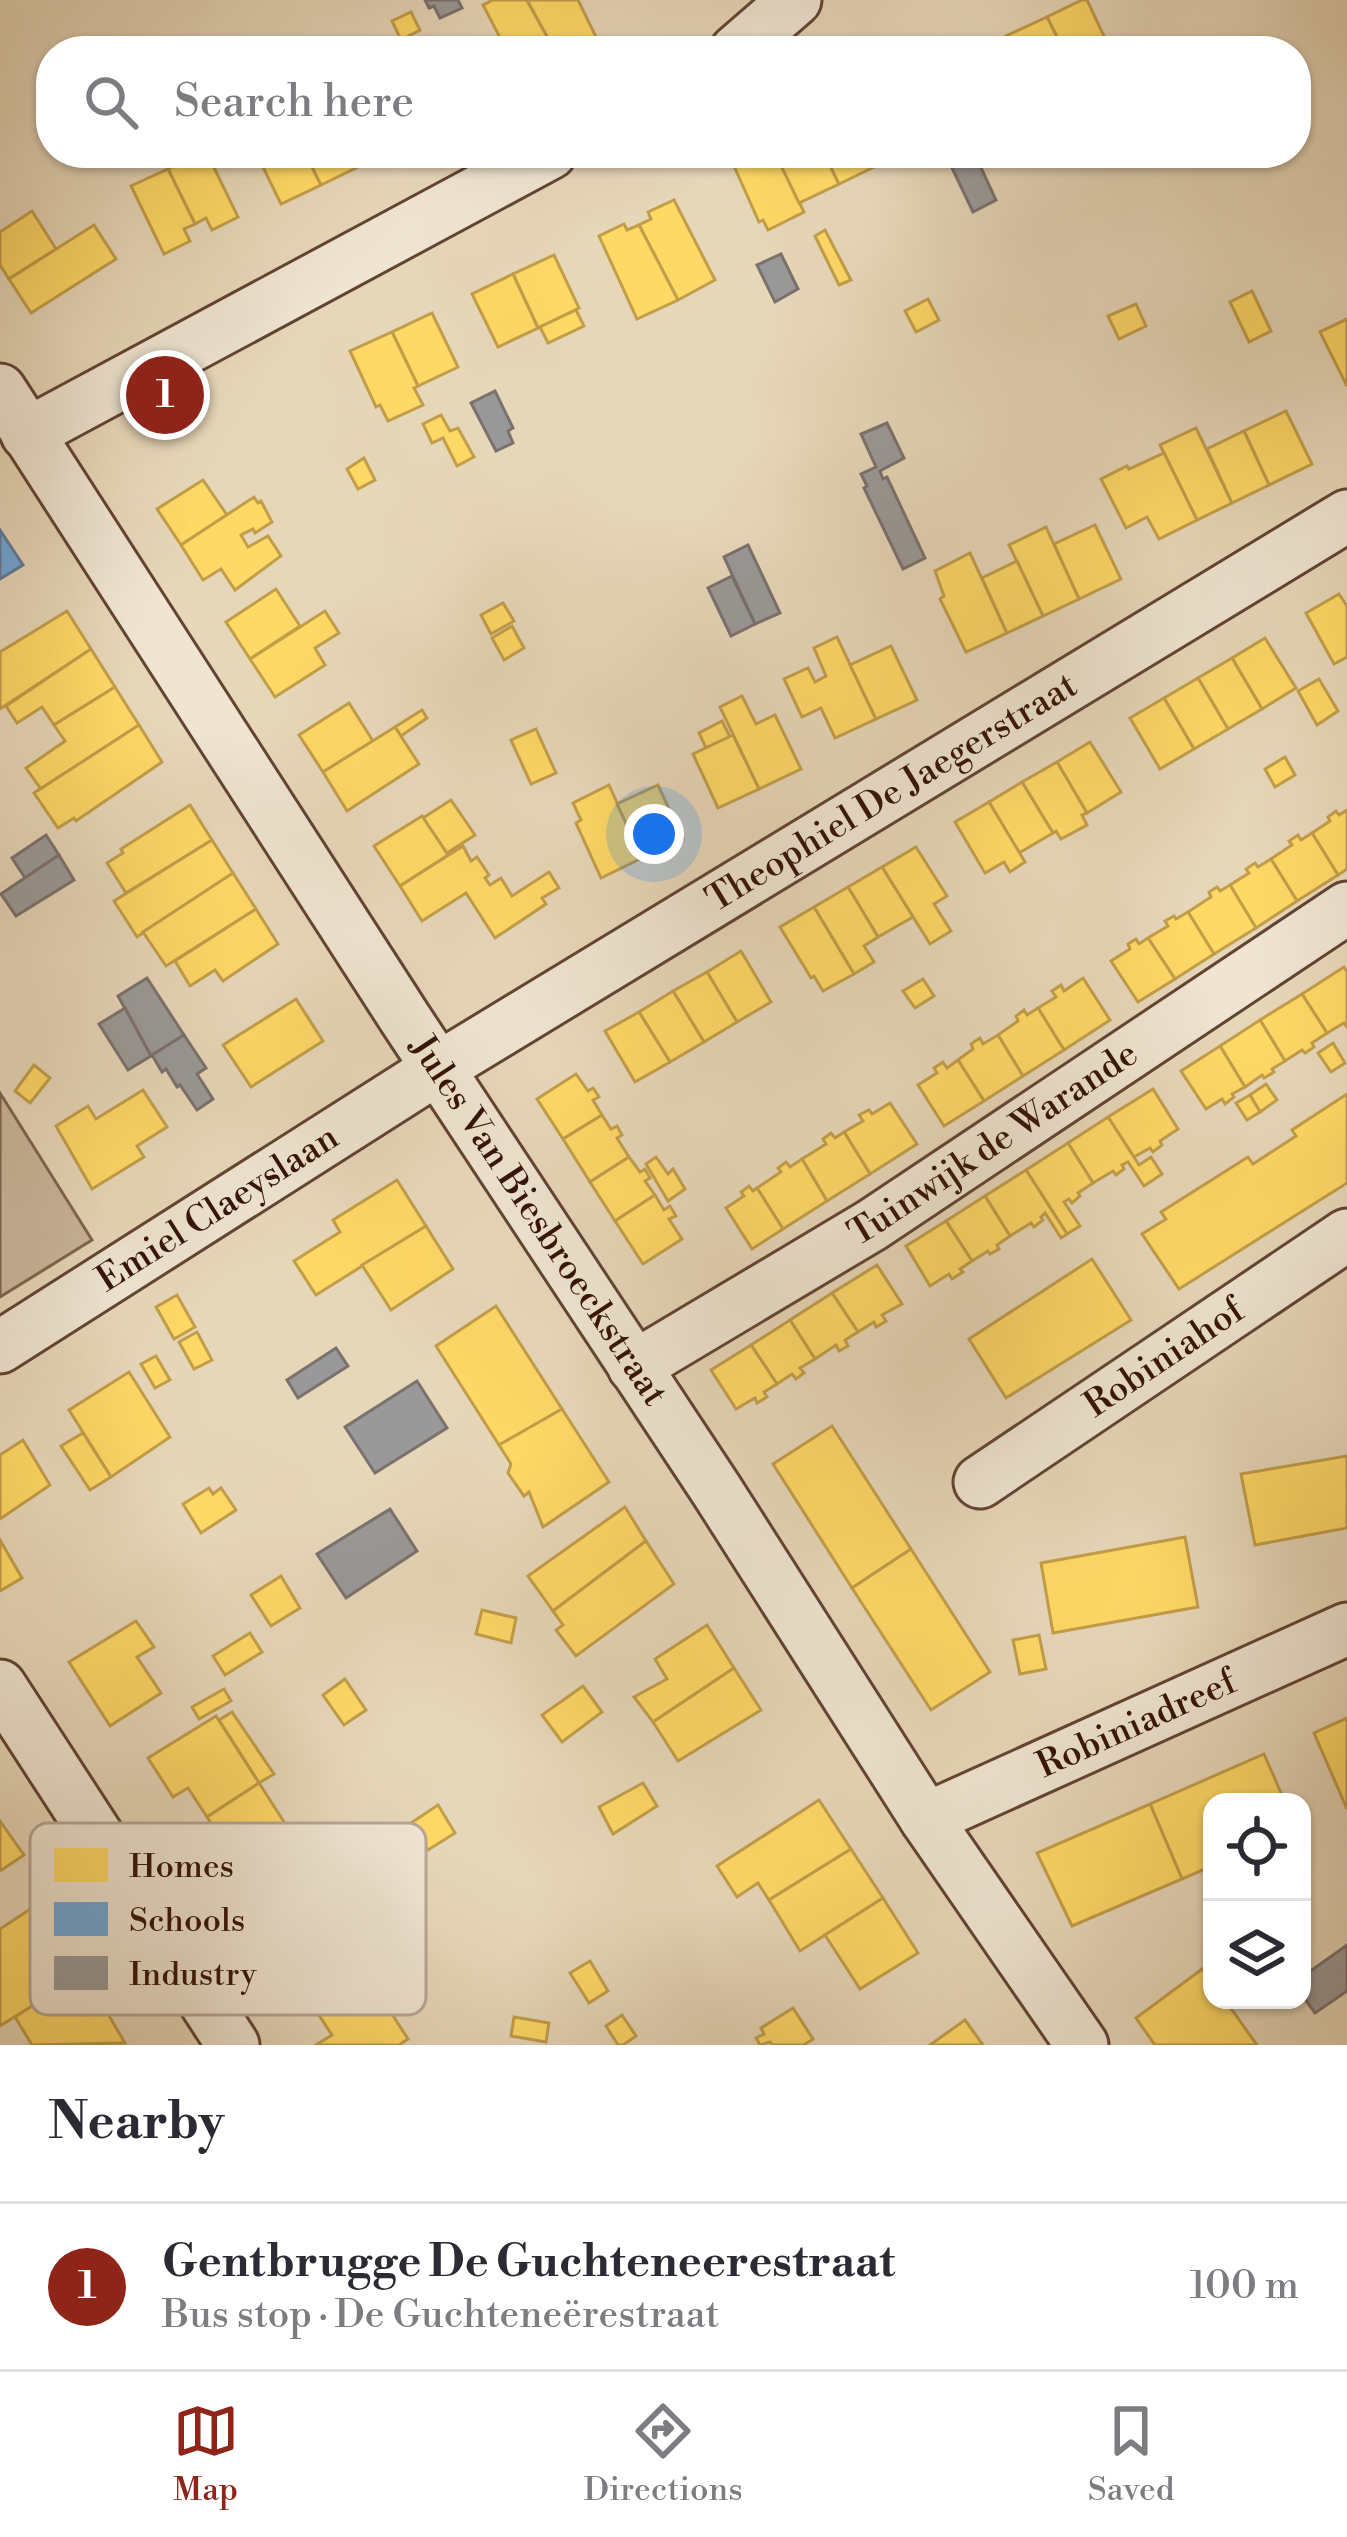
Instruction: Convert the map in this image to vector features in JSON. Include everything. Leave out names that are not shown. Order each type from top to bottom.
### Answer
[{"type":"street","points":[[753,36],[795,0]]},
{"type":"street","points":[[27,434],[522,168]]},
{"type":"street","name":"Jules Van Biesbroeckstraat","points":[[0,390],[926,1819],[1082,2045]]},
{"type":"street","name":"Theophiel De Jaegerstraat","points":[[437,1069],[1347,516]]},
{"type":"street","name":"Tuinwijk de Warande","points":[[634,1367],[872,1225],[1347,908]]},
{"type":"street","name":"Emiel Claeyslaan","points":[[0,1347],[437,1069]]},
{"type":"street","name":"Robiniahof","points":[[980,1482],[1347,1234]]},
{"type":"street","name":"Robiniadreef","points":[[926,1819],[1347,1629]]},
{"type":"street","points":[[0,1686],[89,1823]]},
{"type":"street","points":[[214,2015],[233,2045]]},
{"type":"shaded area","points":[[0,1093],[92,1240],[0,1297]]},
{"type":"building: Homes","points":[[493,0],[527,0],[547,36],[499,36],[483,5]]},
{"type":"building: Homes","points":[[527,0],[578,0],[596,36],[547,36]]},
{"type":"building: Homes","points":[[1087,0],[1104,36],[1056,36],[1047,17]]},
{"type":"building: Homes","points":[[411,12],[420,30],[399,36],[392,21]]},
{"type":"building: Homes","points":[[1047,17],[1056,36],[1008,36]]},
{"type":"building: Homes","points":[[214,168],[238,217],[212,230],[206,218],[195,224],[168,169]]},
{"type":"building: Homes","points":[[263,168],[312,168],[321,185],[281,204]]},
{"type":"building: Homes","points":[[312,168],[356,168],[321,185]]},
{"type":"building: Homes","points":[[735,168],[782,168],[804,212],[768,230],[763,220],[759,222]]},
{"type":"building: Homes","points":[[782,168],[831,168],[839,184],[799,203]]},
{"type":"building: Homes","points":[[831,168],[872,168],[839,184]]},
{"type":"building: Homes","points":[[168,169],[195,224],[184,229],[190,241],[164,254],[131,186]]},
{"type":"building: Homes","points":[[674,200],[715,280],[678,300],[639,225],[651,219],[648,212]]},
{"type":"building: Homes","points":[[32,211],[56,249],[9,279],[0,265],[0,232]]},
{"type":"building: Homes","points":[[624,224],[627,230],[639,225],[678,300],[637,319],[599,236]]},
{"type":"building: Homes","points":[[94,225],[116,259],[31,313],[9,279]]},
{"type":"building: Homes","points":[[825,230],[851,280],[839,285],[815,236]]},
{"type":"building: Homes","points":[[554,255],[579,308],[538,328],[513,274]]},
{"type":"building: Homes","points":[[513,274],[538,328],[498,347],[472,294]]},
{"type":"building: Homes","points":[[1252,291],[1271,331],[1249,342],[1230,302]]},
{"type":"building: Homes","points":[[928,299],[939,320],[916,332],[905,311]]},
{"type":"building: Homes","points":[[1136,304],[1146,326],[1119,339],[1108,316]]},
{"type":"building: Homes","points":[[576,310],[584,326],[548,343],[540,327]]},
{"type":"building: Homes","points":[[432,313],[458,367],[418,386],[392,332]]},
{"type":"building: Homes","points":[[1347,319],[1347,386],[1320,332]]},
{"type":"building: Homes","points":[[392,332],[423,405],[388,421],[380,405],[376,407],[350,351]]},
{"type":"building: Homes","points":[[1286,411],[1312,464],[1269,485],[1244,431]]},
{"type":"building: Homes","points":[[441,415],[450,431],[458,428],[474,457],[457,466],[443,438],[432,443],[423,424]]},
{"type":"building: Homes","points":[[1196,428],[1232,503],[1197,520],[1160,445]]},
{"type":"building: Homes","points":[[1244,431],[1269,485],[1232,503],[1207,449]]},
{"type":"building: Homes","points":[[1164,453],[1197,520],[1159,539],[1147,517],[1126,528],[1101,479]]},
{"type":"building: Homes","points":[[364,458],[375,480],[358,489],[347,469]]},
{"type":"building: Homes","points":[[203,480],[227,515],[181,545],[157,509]]},
{"type":"building: Homes","points":[[254,497],[272,522],[241,535],[248,547],[268,536],[281,556],[235,590],[221,569],[203,580],[181,545]]},
{"type":"building: Homes","points":[[1095,525],[1121,579],[1079,599],[1054,544]]},
{"type":"building: Homes","points":[[1046,527],[1079,599],[1043,616],[1009,545]]},
{"type":"building: Homes","points":[[970,553],[1007,633],[966,652],[940,599],[944,596],[935,571]]},
{"type":"building: Homes","points":[[1017,561],[1043,616],[1007,633],[982,578]]},
{"type":"building: Homes","points":[[276,589],[300,626],[250,659],[226,622]]},
{"type":"building: Homes","points":[[1339,594],[1347,606],[1347,657],[1334,664],[1306,613]]},
{"type":"building: Homes","points":[[503,603],[514,621],[491,634],[481,615]]},
{"type":"building: Homes","points":[[67,611],[91,649],[0,709],[0,652]]},
{"type":"building: Homes","points":[[325,611],[339,633],[315,648],[325,665],[275,697],[250,659]]},
{"type":"building: Homes","points":[[512,626],[524,648],[504,660],[492,638]]},
{"type":"building: Homes","points":[[837,637],[876,719],[835,738],[821,708],[802,717],[784,679],[808,668],[815,682],[826,676],[814,648]]},
{"type":"building: Homes","points":[[1265,638],[1296,688],[1262,709],[1232,658]]},
{"type":"building: Homes","points":[[891,646],[917,700],[876,719],[850,665]]},
{"type":"building: Homes","points":[[91,649],[115,687],[54,725],[42,707],[17,723],[6,706]]},
{"type":"building: Homes","points":[[1232,658],[1262,709],[1228,729],[1198,678]]},
{"type":"building: Homes","points":[[1198,678],[1228,729],[1194,749],[1164,698]]},
{"type":"building: Homes","points":[[1319,679],[1338,711],[1317,725],[1298,691]]},
{"type":"building: Homes","points":[[115,687],[139,725],[41,789],[26,768],[65,741],[54,725]]},
{"type":"building: Homes","points":[[742,696],[756,724],[775,715],[801,769],[759,789],[720,707]]},
{"type":"building: Homes","points":[[1164,698],[1194,749],[1160,769],[1130,718]]},
{"type":"building: Homes","points":[[349,703],[373,741],[323,772],[299,735]]},
{"type":"building: Homes","points":[[422,710],[427,718],[401,736],[395,727]]},
{"type":"building: Homes","points":[[722,721],[730,737],[706,748],[699,733]]},
{"type":"building: Homes","points":[[139,725],[162,762],[76,821],[58,828],[34,793]]},
{"type":"building: Homes","points":[[395,727],[419,764],[347,811],[323,772]]},
{"type":"building: Homes","points":[[536,729],[556,773],[531,784],[511,740]]},
{"type":"building: Homes","points":[[733,735],[759,789],[718,808],[693,754]]},
{"type":"building: Homes","points":[[1090,742],[1121,792],[1087,813],[1057,762]]},
{"type":"building: Homes","points":[[1285,757],[1295,775],[1275,787],[1265,769]]},
{"type":"building: Homes","points":[[1057,762],[1087,813],[1082,815],[1087,825],[1061,839],[1022,782]]},
{"type":"building: Homes","points":[[1022,782],[1053,833],[1019,853],[989,802]]},
{"type":"building: Homes","points":[[609,785],[642,858],[601,878],[576,823],[581,820],[573,803]]},
{"type":"building: Homes","points":[[658,785],[683,839],[642,858],[617,804]]},
{"type":"building: Homes","points":[[451,800],[475,835],[447,853],[423,818]]},
{"type":"building: Homes","points":[[989,802],[1025,862],[1010,872],[1004,862],[985,873],[955,822]]},
{"type":"building: Homes","points":[[190,805],[212,840],[126,893],[107,863]]},
{"type":"building: Homes","points":[[1347,810],[1347,869],[1338,875],[1312,833],[1336,811],[1339,815]]},
{"type":"building: Homes","points":[[422,816],[448,855],[400,886],[374,846]]},
{"type":"building: Homes","points":[[1312,833],[1338,875],[1297,901],[1271,859],[1298,835],[1301,840]]},
{"type":"building: Homes","points":[[212,840],[233,873],[137,937],[114,901]]},
{"type":"building: Homes","points":[[463,846],[471,861],[477,857],[490,885],[501,878],[512,896],[549,872],[559,888],[542,898],[546,904],[495,938],[466,893],[422,921],[400,886]]},
{"type":"building: Homes","points":[[916,847],[947,896],[934,904],[951,931],[930,944],[882,867]]},
{"type":"building: Homes","points":[[1271,859],[1297,901],[1256,928],[1230,885],[1255,863],[1258,867]]},
{"type":"building: Homes","points":[[882,867],[913,917],[878,937],[848,887]]},
{"type":"building: Homes","points":[[233,873],[256,909],[166,966],[143,932]]},
{"type":"building: Homes","points":[[1230,885],[1256,928],[1214,954],[1188,912],[1211,897],[1209,892]]},
{"type":"building: Homes","points":[[848,887],[878,937],[864,946],[874,962],[854,974],[814,907]]},
{"type":"building: Homes","points":[[814,907],[854,974],[823,991],[780,927]]},
{"type":"building: Homes","points":[[256,909],[278,944],[223,981],[215,970],[190,986],[175,961]]},
{"type":"building: Homes","points":[[1188,912],[1214,954],[1175,979],[1148,938],[1168,926],[1165,921]]},
{"type":"building: Homes","points":[[1148,938],[1175,979],[1138,1002],[1111,961],[1136,939],[1139,944]]},
{"type":"building: Homes","points":[[741,951],[771,1002],[737,1022],[707,972]]},
{"type":"building: Homes","points":[[1344,967],[1347,1027],[1344,1023],[1327,1033],[1302,994]]},
{"type":"building: Homes","points":[[707,972],[737,1022],[704,1042],[673,991]]},
{"type":"building: Homes","points":[[1083,978],[1110,1020],[1064,1050],[1038,1008],[1056,997],[1052,991],[1061,985],[1064,991]]},
{"type":"building: Homes","points":[[923,979],[934,996],[915,1008],[903,991]]},
{"type":"building: Homes","points":[[673,991],[704,1042],[670,1062],[639,1012]]},
{"type":"building: Homes","points":[[1302,994],[1327,1033],[1305,1053],[1302,1050],[1285,1061],[1260,1020]]},
{"type":"building: Homes","points":[[296,999],[323,1041],[251,1087],[223,1045]]},
{"type":"building: Homes","points":[[1038,1008],[1064,1050],[1023,1076],[998,1035],[1018,1021],[1016,1016],[1024,1010],[1027,1015]]},
{"type":"building: Homes","points":[[639,1012],[670,1062],[635,1082],[605,1031]]},
{"type":"building: Homes","points":[[1260,1020],[1285,1061],[1245,1087],[1220,1046]]},
{"type":"building: Homes","points":[[998,1035],[1023,1076],[984,1101],[958,1060],[980,1038],[983,1044]]},
{"type":"building: Homes","points":[[1333,1043],[1345,1063],[1331,1072],[1318,1053]]},
{"type":"building: Homes","points":[[1220,1046],[1245,1087],[1225,1104],[1222,1099],[1206,1109],[1181,1071]]},
{"type":"building: Homes","points":[[958,1060],[984,1101],[944,1126],[918,1085],[937,1073],[934,1068],[943,1062],[947,1068]]},
{"type":"building: Homes","points":[[34,1065],[50,1078],[30,1103],[15,1091]]},
{"type":"building: Homes","points":[[576,1074],[599,1097],[593,1100],[602,1115],[563,1139],[537,1099]]},
{"type":"building: Homes","points":[[1266,1084],[1277,1100],[1260,1112],[1250,1095]]},
{"type":"building: Homes","points":[[1153,1089],[1178,1129],[1153,1152],[1150,1148],[1134,1157],[1108,1117]]},
{"type":"building: Homes","points":[[143,1090],[167,1127],[137,1146],[144,1157],[92,1189],[56,1126],[88,1106],[96,1119]]},
{"type":"building: Homes","points":[[1347,1094],[1347,1183],[1179,1289],[1142,1234],[1166,1219],[1161,1212],[1248,1157],[1253,1164],[1296,1136],[1292,1130]]},
{"type":"building: Homes","points":[[1250,1095],[1260,1112],[1247,1120],[1236,1103]]},
{"type":"building: Homes","points":[[890,1103],[917,1144],[870,1174],[844,1132],[863,1121],[859,1115],[869,1110],[872,1114]]},
{"type":"building: Homes","points":[[602,1115],[611,1129],[617,1126],[622,1135],[617,1138],[629,1157],[590,1182],[563,1139]]},
{"type":"building: Homes","points":[[1108,1117],[1139,1165],[1151,1157],[1162,1174],[1144,1186],[1128,1162],[1116,1175],[1113,1171],[1093,1183],[1068,1143]]},
{"type":"building: Homes","points":[[844,1132],[870,1174],[827,1201],[802,1159],[826,1144],[823,1139],[831,1133],[835,1138]]},
{"type":"building: Homes","points":[[1068,1143],[1093,1183],[1072,1203],[1064,1202],[1080,1226],[1067,1234],[1026,1170]]},
{"type":"building: Homes","points":[[629,1157],[640,1172],[645,1169],[650,1178],[645,1181],[655,1195],[615,1221],[590,1182]]},
{"type":"building: Homes","points":[[656,1157],[668,1174],[673,1169],[685,1189],[668,1201],[646,1164]]},
{"type":"building: Homes","points":[[802,1159],[827,1201],[783,1229],[757,1188],[781,1172],[778,1168],[786,1162],[790,1167]]},
{"type":"building: Homes","points":[[1026,1170],[1067,1234],[1061,1238],[1045,1213],[1034,1227],[1031,1223],[1010,1236],[985,1196]]},
{"type":"building: Homes","points":[[397,1180],[426,1226],[316,1295],[294,1261],[340,1232],[333,1220]]},
{"type":"building: Homes","points":[[749,1186],[753,1191],[757,1188],[783,1229],[752,1249],[726,1208],[744,1196],[741,1192]]},
{"type":"building: Homes","points":[[655,1195],[664,1210],[670,1206],[676,1216],[669,1219],[682,1239],[643,1264],[615,1221]]},
{"type":"building: Homes","points":[[985,1196],[1010,1236],[997,1245],[999,1249],[972,1261],[946,1221]]},
{"type":"building: Homes","points":[[946,1221],[972,1261],[952,1279],[949,1274],[930,1286],[906,1246]]},
{"type":"building: Homes","points":[[426,1226],[453,1269],[391,1310],[362,1265]]},
{"type":"building: Homes","points":[[1092,1259],[1131,1320],[1006,1398],[969,1339]]},
{"type":"building: Homes","points":[[877,1265],[902,1304],[882,1315],[886,1321],[858,1332],[832,1293]]},
{"type":"building: Homes","points":[[832,1293],[858,1332],[845,1340],[848,1346],[839,1351],[836,1345],[815,1359],[790,1320]]},
{"type":"building: Homes","points":[[177,1295],[195,1327],[174,1339],[156,1307]]},
{"type":"building: Homes","points":[[496,1306],[562,1409],[499,1445],[436,1346]]},
{"type":"building: Homes","points":[[790,1320],[815,1359],[800,1368],[804,1373],[796,1379],[792,1374],[777,1384],[751,1345]]},
{"type":"building: Homes","points":[[197,1332],[212,1360],[194,1369],[179,1342]]},
{"type":"building: Homes","points":[[751,1345],[777,1384],[764,1392],[767,1397],[736,1409],[711,1370]]},
{"type":"building: Homes","points":[[156,1356],[170,1380],[155,1388],[141,1364]]},
{"type":"building: Homes","points":[[129,1372],[170,1437],[111,1477],[69,1410]]},
{"type":"building: Homes","points":[[562,1409],[609,1482],[543,1527],[529,1492],[524,1496],[508,1473],[511,1464],[499,1445]]},
{"type":"building: Homes","points":[[832,1426],[911,1549],[852,1588],[773,1464]]},
{"type":"building: Homes","points":[[83,1433],[111,1477],[90,1490],[61,1446]]},
{"type":"building: Homes","points":[[23,1440],[50,1485],[0,1519],[0,1455]]},
{"type":"building: Homes","points":[[1347,1456],[1347,1528],[1255,1545],[1241,1474]]},
{"type":"building: Homes","points":[[209,1488],[213,1494],[221,1488],[236,1510],[201,1533],[183,1504]]},
{"type":"building: Homes","points":[[625,1507],[646,1541],[553,1611],[528,1576]]},
{"type":"building: Homes","points":[[1185,1537],[1198,1607],[1053,1633],[1041,1563]]},
{"type":"building: Homes","points":[[0,1540],[22,1578],[0,1591]]},
{"type":"building: Homes","points":[[646,1541],[674,1584],[576,1656],[556,1630],[563,1625],[553,1611]]},
{"type":"building: Homes","points":[[911,1549],[990,1672],[931,1710],[852,1588]]},
{"type":"building: Homes","points":[[281,1576],[300,1608],[271,1626],[251,1595]]},
{"type":"building: Homes","points":[[482,1610],[516,1618],[511,1643],[476,1634]]},
{"type":"building: Homes","points":[[136,1621],[154,1647],[137,1657],[161,1693],[110,1726],[69,1662]]},
{"type":"building: Homes","points":[[707,1625],[734,1668],[653,1722],[634,1697],[667,1679],[655,1659]]},
{"type":"building: Homes","points":[[250,1633],[262,1652],[225,1675],[213,1656]]},
{"type":"building: Homes","points":[[1039,1635],[1046,1669],[1020,1674],[1013,1640]]},
{"type":"building: Homes","points":[[734,1668],[761,1710],[678,1761],[653,1722]]},
{"type":"building: Homes","points":[[345,1679],[366,1710],[344,1725],[323,1695]]},
{"type":"building: Homes","points":[[583,1686],[602,1712],[562,1742],[542,1715]]},
{"type":"building: Homes","points":[[224,1689],[231,1701],[199,1719],[192,1707]]},
{"type":"building: Homes","points":[[232,1712],[274,1774],[259,1783],[219,1720]]},
{"type":"building: Homes","points":[[216,1716],[259,1783],[207,1817],[188,1788],[173,1797],[148,1758]]},
{"type":"building: Homes","points":[[1347,1718],[1347,1809],[1314,1733]]},
{"type":"building: Homes","points":[[1264,1754],[1281,1793],[1203,1793],[1203,1870],[1182,1879],[1150,1804]]},
{"type":"building: Homes","points":[[259,1783],[285,1823],[211,1823],[207,1817]]},
{"type":"building: Homes","points":[[643,1783],[657,1806],[613,1834],[599,1807]]},
{"type":"building: Homes","points":[[819,1800],[851,1849],[769,1900],[758,1883],[737,1897],[717,1866]]},
{"type":"building: Homes","points":[[1150,1804],[1182,1879],[1072,1926],[1037,1853]]},
{"type":"building: Homes","points":[[438,1805],[455,1833],[428,1850],[426,1823],[411,1823]]},
{"type":"building: Homes","points":[[0,1821],[24,1855],[0,1871]]},
{"type":"building: Homes","points":[[851,1849],[883,1898],[800,1951],[769,1900]]},
{"type":"building: Homes","points":[[883,1898],[918,1953],[860,1989],[825,1935]]},
{"type":"building: Homes","points":[[30,1909],[30,2007],[0,2026],[0,1929]]},
{"type":"building: Homes","points":[[590,1961],[608,1991],[589,2003],[570,1973]]},
{"type":"building: Homes","points":[[1202,1969],[1203,2009],[1231,2009],[1257,2045],[1155,2045],[1136,2018]]},
{"type":"building: Homes","points":[[30,2007],[30,2015],[108,2015],[125,2043],[32,2045],[15,2017]]},
{"type":"building: Homes","points":[[793,2008],[813,2039],[804,2045],[760,2045],[756,2038],[764,2034],[761,2028]]},
{"type":"building: Homes","points":[[319,2015],[393,2015],[408,2039],[399,2045],[316,2045],[332,2035]]},
{"type":"building: Homes","points":[[622,2015],[636,2036],[618,2045],[606,2026]]},
{"type":"building: Homes","points":[[514,2017],[549,2023],[546,2042],[511,2036]]},
{"type":"building: Homes","points":[[965,2020],[983,2045],[930,2045]]},
{"type":"building: Schools","points":[[0,530],[23,565],[0,579]]},
{"type":"building: Industry","points":[[425,0],[458,0],[462,8],[440,18]]},
{"type":"building: Industry","points":[[952,168],[981,168],[996,200],[973,212]]},
{"type":"building: Industry","points":[[781,254],[798,289],[775,302],[757,265]]},
{"type":"building: Industry","points":[[495,391],[513,428],[508,431],[513,443],[496,451],[471,403]]},
{"type":"building: Industry","points":[[887,423],[904,458],[880,471],[925,558],[903,569],[861,474],[876,467],[861,434]]},
{"type":"building: Industry","points":[[748,545],[780,613],[755,624],[724,557]]},
{"type":"building: Industry","points":[[732,576],[755,624],[731,636],[708,588]]},
{"type":"building: Industry","points":[[46,835],[59,855],[25,878],[12,858]]},
{"type":"building: Industry","points":[[59,855],[74,880],[16,916],[1,894]]},
{"type":"building: Industry","points":[[147,978],[184,1035],[151,1056],[118,996]]},
{"type":"building: Industry","points":[[125,1008],[151,1056],[128,1070],[99,1024]]},
{"type":"building: Industry","points":[[184,1035],[206,1068],[197,1074],[213,1099],[197,1110],[152,1055]]},
{"type":"building: Industry","points":[[336,1348],[348,1366],[298,1398],[287,1380]]},
{"type":"building: Industry","points":[[417,1381],[447,1428],[375,1473],[345,1427]]},
{"type":"building: Industry","points":[[390,1509],[417,1551],[346,1598],[317,1554]]},
{"type":"building: Industry","points":[[1347,1945],[1347,1991],[1315,2013],[1311,1971]]},
{"type":"place","name":"Gentbrugge De Guchteneerestraat","points":[[165,395]]}]
